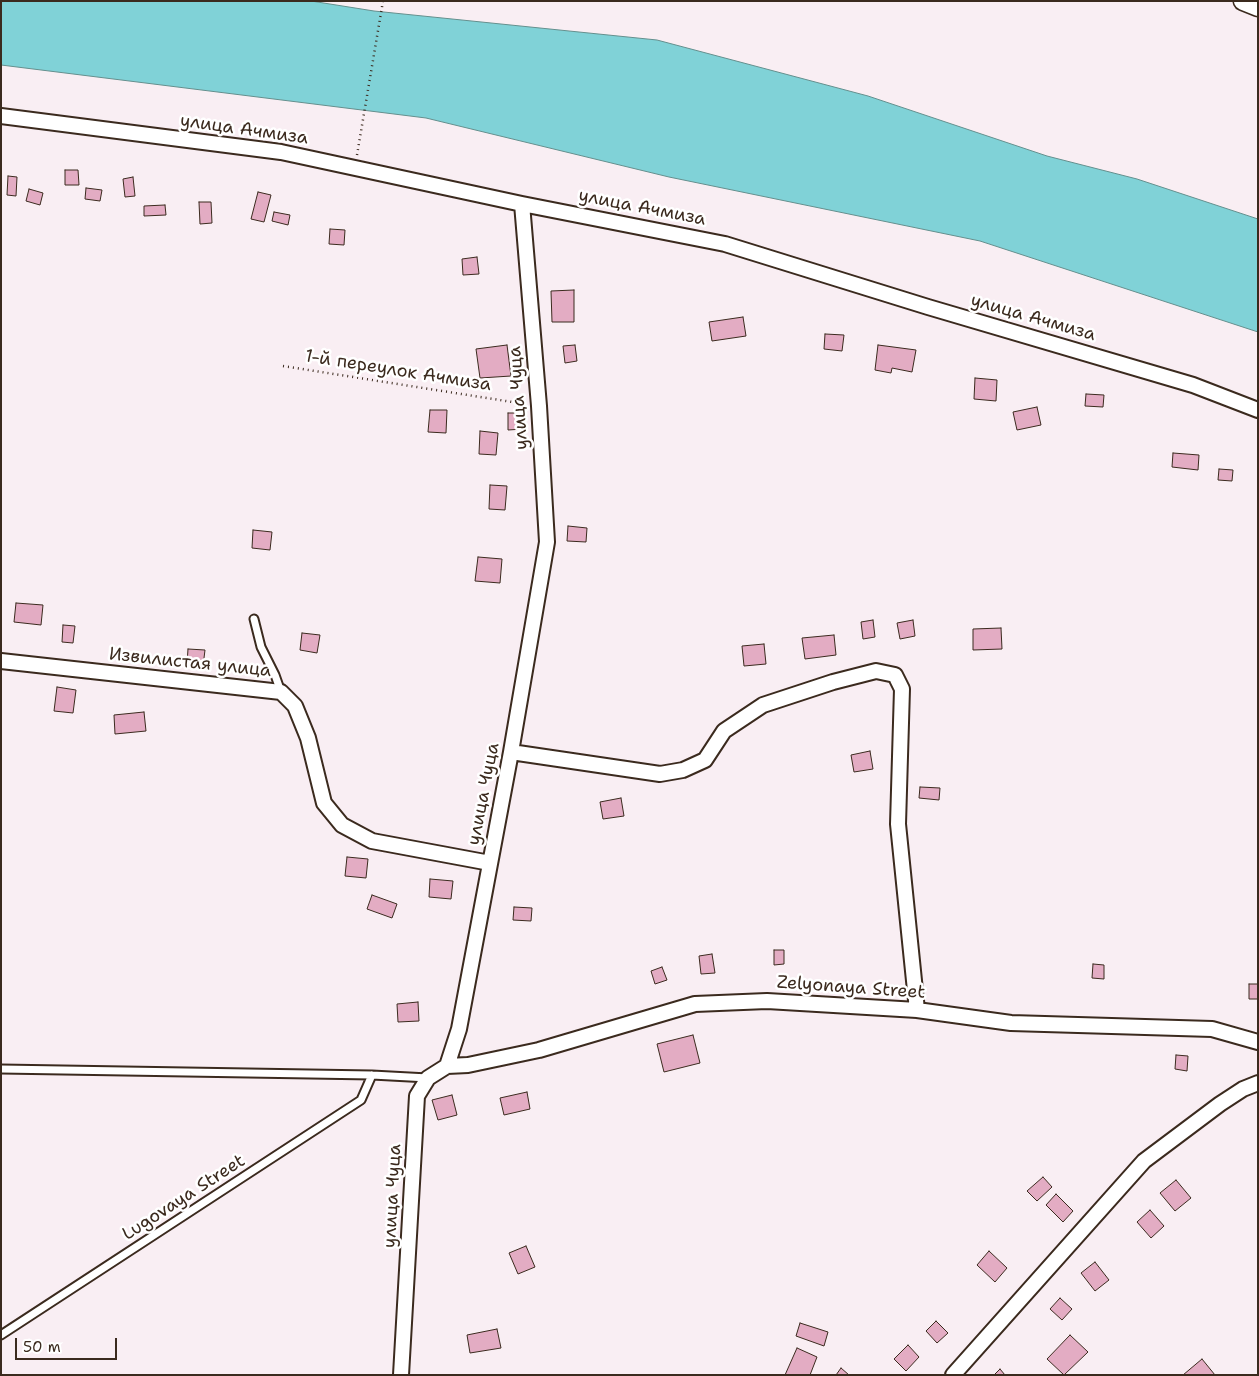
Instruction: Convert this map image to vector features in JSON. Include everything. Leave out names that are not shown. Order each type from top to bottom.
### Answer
[{"type":"street","points":[[1242,1],[1258,7]]},
{"type":"street","name":"улица Ачмиза","points":[[1,116],[281,152],[522,204],[725,244],[928,307],[1193,385],[1258,410]]},
{"type":"street","name":"улица Чуца","points":[[401,1375],[416,1096],[428,1078],[447,1066],[458,1029],[511,752],[547,542],[539,406],[522,204]]},
{"type":"street","name":"Извилистая улица","points":[[1,661],[281,692],[295,706],[308,738],[324,803],[342,825],[372,841],[490,863]]},
{"type":"street","points":[[511,752],[660,774],[683,770],[705,760],[724,731],[763,705],[833,682],[876,671],[895,675],[902,689],[898,824],[917,1010]]},
{"type":"street","name":"Zelyonaya Street","points":[[447,1066],[468,1065],[539,1050],[695,1004],[767,1002],[917,1010],[1011,1023],[1212,1029],[1258,1042]]},
{"type":"street","points":[[954,1375],[1144,1161],[1243,1088],[1258,1083]]},
{"type":"lane","points":[[254,619],[261,646],[276,675],[281,692]]},
{"type":"lane","points":[[1,1069],[372,1075],[428,1078]]},
{"type":"lane","name":"Lugovaya Street","points":[[1,1335],[361,1100],[372,1075]]},
{"type":"path","points":[[354,168],[364,122],[383,1]]},
{"type":"path","name":"1-й переулок Ачмиза","points":[[283,366],[539,406]]},
{"type":"water","points":[[1,1],[311,1],[374,11],[657,40],[868,96],[1047,156],[1137,179],[1258,219],[1258,332],[980,241],[669,177],[426,118],[1,65]]},
{"type":"building","points":[[65,170],[78,170],[79,185],[65,185]]},
{"type":"building","points":[[8,176],[17,177],[16,196],[7,195]]},
{"type":"building","points":[[133,177],[135,196],[125,197],[123,179]]},
{"type":"building","points":[[86,188],[102,190],[100,201],[85,199]]},
{"type":"building","points":[[29,189],[43,193],[40,205],[26,201]]},
{"type":"building","points":[[258,192],[271,195],[264,222],[251,219]]},
{"type":"building","points":[[199,202],[211,202],[212,223],[200,224]]},
{"type":"building","points":[[165,205],[166,215],[144,216],[144,206]]},
{"type":"building","points":[[274,212],[290,215],[288,225],[272,221]]},
{"type":"building","points":[[330,229],[345,230],[344,245],[329,244]]},
{"type":"building","points":[[477,257],[479,274],[463,275],[462,259]]},
{"type":"building","points":[[574,290],[574,322],[552,322],[551,291]]},
{"type":"building","points":[[743,317],[746,336],[712,341],[709,322]]},
{"type":"building","points":[[825,334],[844,335],[842,351],[824,349]]},
{"type":"building","points":[[507,345],[511,376],[480,378],[476,349]]},
{"type":"building","points":[[575,345],[577,361],[565,363],[563,346]]},
{"type":"building","points":[[878,345],[916,350],[912,372],[892,368],[891,373],[875,370]]},
{"type":"building","points":[[975,378],[997,380],[996,401],[974,399]]},
{"type":"building","points":[[1086,394],[1104,395],[1103,407],[1085,406]]},
{"type":"building","points":[[1037,407],[1041,425],[1017,430],[1013,412]]},
{"type":"building","points":[[430,410],[447,410],[446,433],[428,432]]},
{"type":"building","points":[[508,413],[522,413],[523,429],[508,430]]},
{"type":"building","points":[[480,431],[498,433],[496,455],[479,454]]},
{"type":"building","points":[[1173,453],[1199,455],[1198,470],[1172,467]]},
{"type":"building","points":[[1219,469],[1233,470],[1232,481],[1218,480]]},
{"type":"building","points":[[490,485],[507,486],[505,510],[489,509]]},
{"type":"building","points":[[568,526],[587,528],[586,542],[567,541]]},
{"type":"building","points":[[253,530],[272,532],[270,550],[252,548]]},
{"type":"building","points":[[478,557],[502,559],[500,583],[475,581]]},
{"type":"building","points":[[16,603],[43,605],[41,625],[14,622]]},
{"type":"building","points":[[873,620],[875,637],[863,639],[861,622]]},
{"type":"building","points":[[913,620],[915,636],[900,639],[897,623]]},
{"type":"building","points":[[63,625],[75,626],[73,643],[62,642]]},
{"type":"building","points":[[1001,628],[1002,649],[973,650],[973,629]]},
{"type":"building","points":[[302,633],[320,635],[317,653],[300,650]]},
{"type":"building","points":[[834,635],[836,655],[805,659],[802,638]]},
{"type":"building","points":[[764,644],[766,664],[744,666],[742,646]]},
{"type":"building","points":[[188,649],[205,650],[203,666],[187,664]]},
{"type":"building","points":[[57,687],[76,690],[73,713],[54,711]]},
{"type":"building","points":[[144,712],[146,731],[115,734],[114,715]]},
{"type":"building","points":[[870,751],[873,769],[854,772],[851,755]]},
{"type":"building","points":[[920,787],[940,788],[939,800],[919,798]]},
{"type":"building","points":[[621,798],[624,816],[603,819],[600,802]]},
{"type":"building","points":[[347,857],[368,859],[366,878],[345,876]]},
{"type":"building","points":[[430,879],[453,881],[451,899],[429,897]]},
{"type":"building","points":[[372,895],[397,904],[392,918],[367,909]]},
{"type":"building","points":[[514,907],[532,908],[531,921],[513,920]]},
{"type":"building","points":[[774,950],[784,950],[784,964],[774,965]]},
{"type":"building","points":[[712,954],[715,973],[701,974],[699,956]]},
{"type":"building","points":[[1093,964],[1104,965],[1104,979],[1092,978]]},
{"type":"building","points":[[662,967],[667,980],[655,984],[651,971]]},
{"type":"building","points":[[1249,984],[1258,984],[1258,999],[1249,999]]},
{"type":"building","points":[[418,1002],[419,1021],[398,1022],[397,1004]]},
{"type":"building","points":[[693,1035],[700,1063],[664,1072],[657,1044]]},
{"type":"building","points":[[1176,1055],[1188,1056],[1187,1071],[1175,1069]]},
{"type":"building","points":[[527,1092],[530,1109],[504,1115],[500,1098]]},
{"type":"building","points":[[452,1095],[457,1115],[438,1120],[432,1100]]},
{"type":"building","points":[[1043,1177],[1052,1187],[1037,1201],[1027,1191]]},
{"type":"building","points":[[1176,1180],[1191,1198],[1175,1211],[1160,1193]]},
{"type":"building","points":[[1056,1194],[1073,1211],[1063,1222],[1046,1205]]},
{"type":"building","points":[[1150,1210],[1164,1226],[1151,1238],[1137,1222]]},
{"type":"building","points":[[526,1246],[535,1267],[518,1274],[509,1253]]},
{"type":"building","points":[[989,1251],[1007,1268],[995,1282],[977,1265]]},
{"type":"building","points":[[1095,1262],[1109,1280],[1095,1291],[1081,1273]]},
{"type":"building","points":[[1060,1298],[1072,1309],[1062,1320],[1050,1309]]},
{"type":"building","points":[[936,1321],[948,1333],[937,1343],[926,1331]]},
{"type":"building","points":[[800,1323],[828,1332],[824,1346],[796,1336]]},
{"type":"building","points":[[497,1329],[501,1348],[470,1353],[467,1335]]},
{"type":"building","points":[[1070,1335],[1088,1352],[1064,1375],[1047,1359]]},
{"type":"building","points":[[908,1345],[919,1357],[906,1371],[894,1359]]},
{"type":"building","points":[[797,1348],[817,1357],[810,1375],[785,1375]]},
{"type":"building","points":[[1202,1359],[1215,1375],[1183,1375]]},
{"type":"building","points":[[841,1368],[849,1375],[836,1375]]},
{"type":"building","points":[[1000,1369],[1005,1375],[994,1375]]}]
